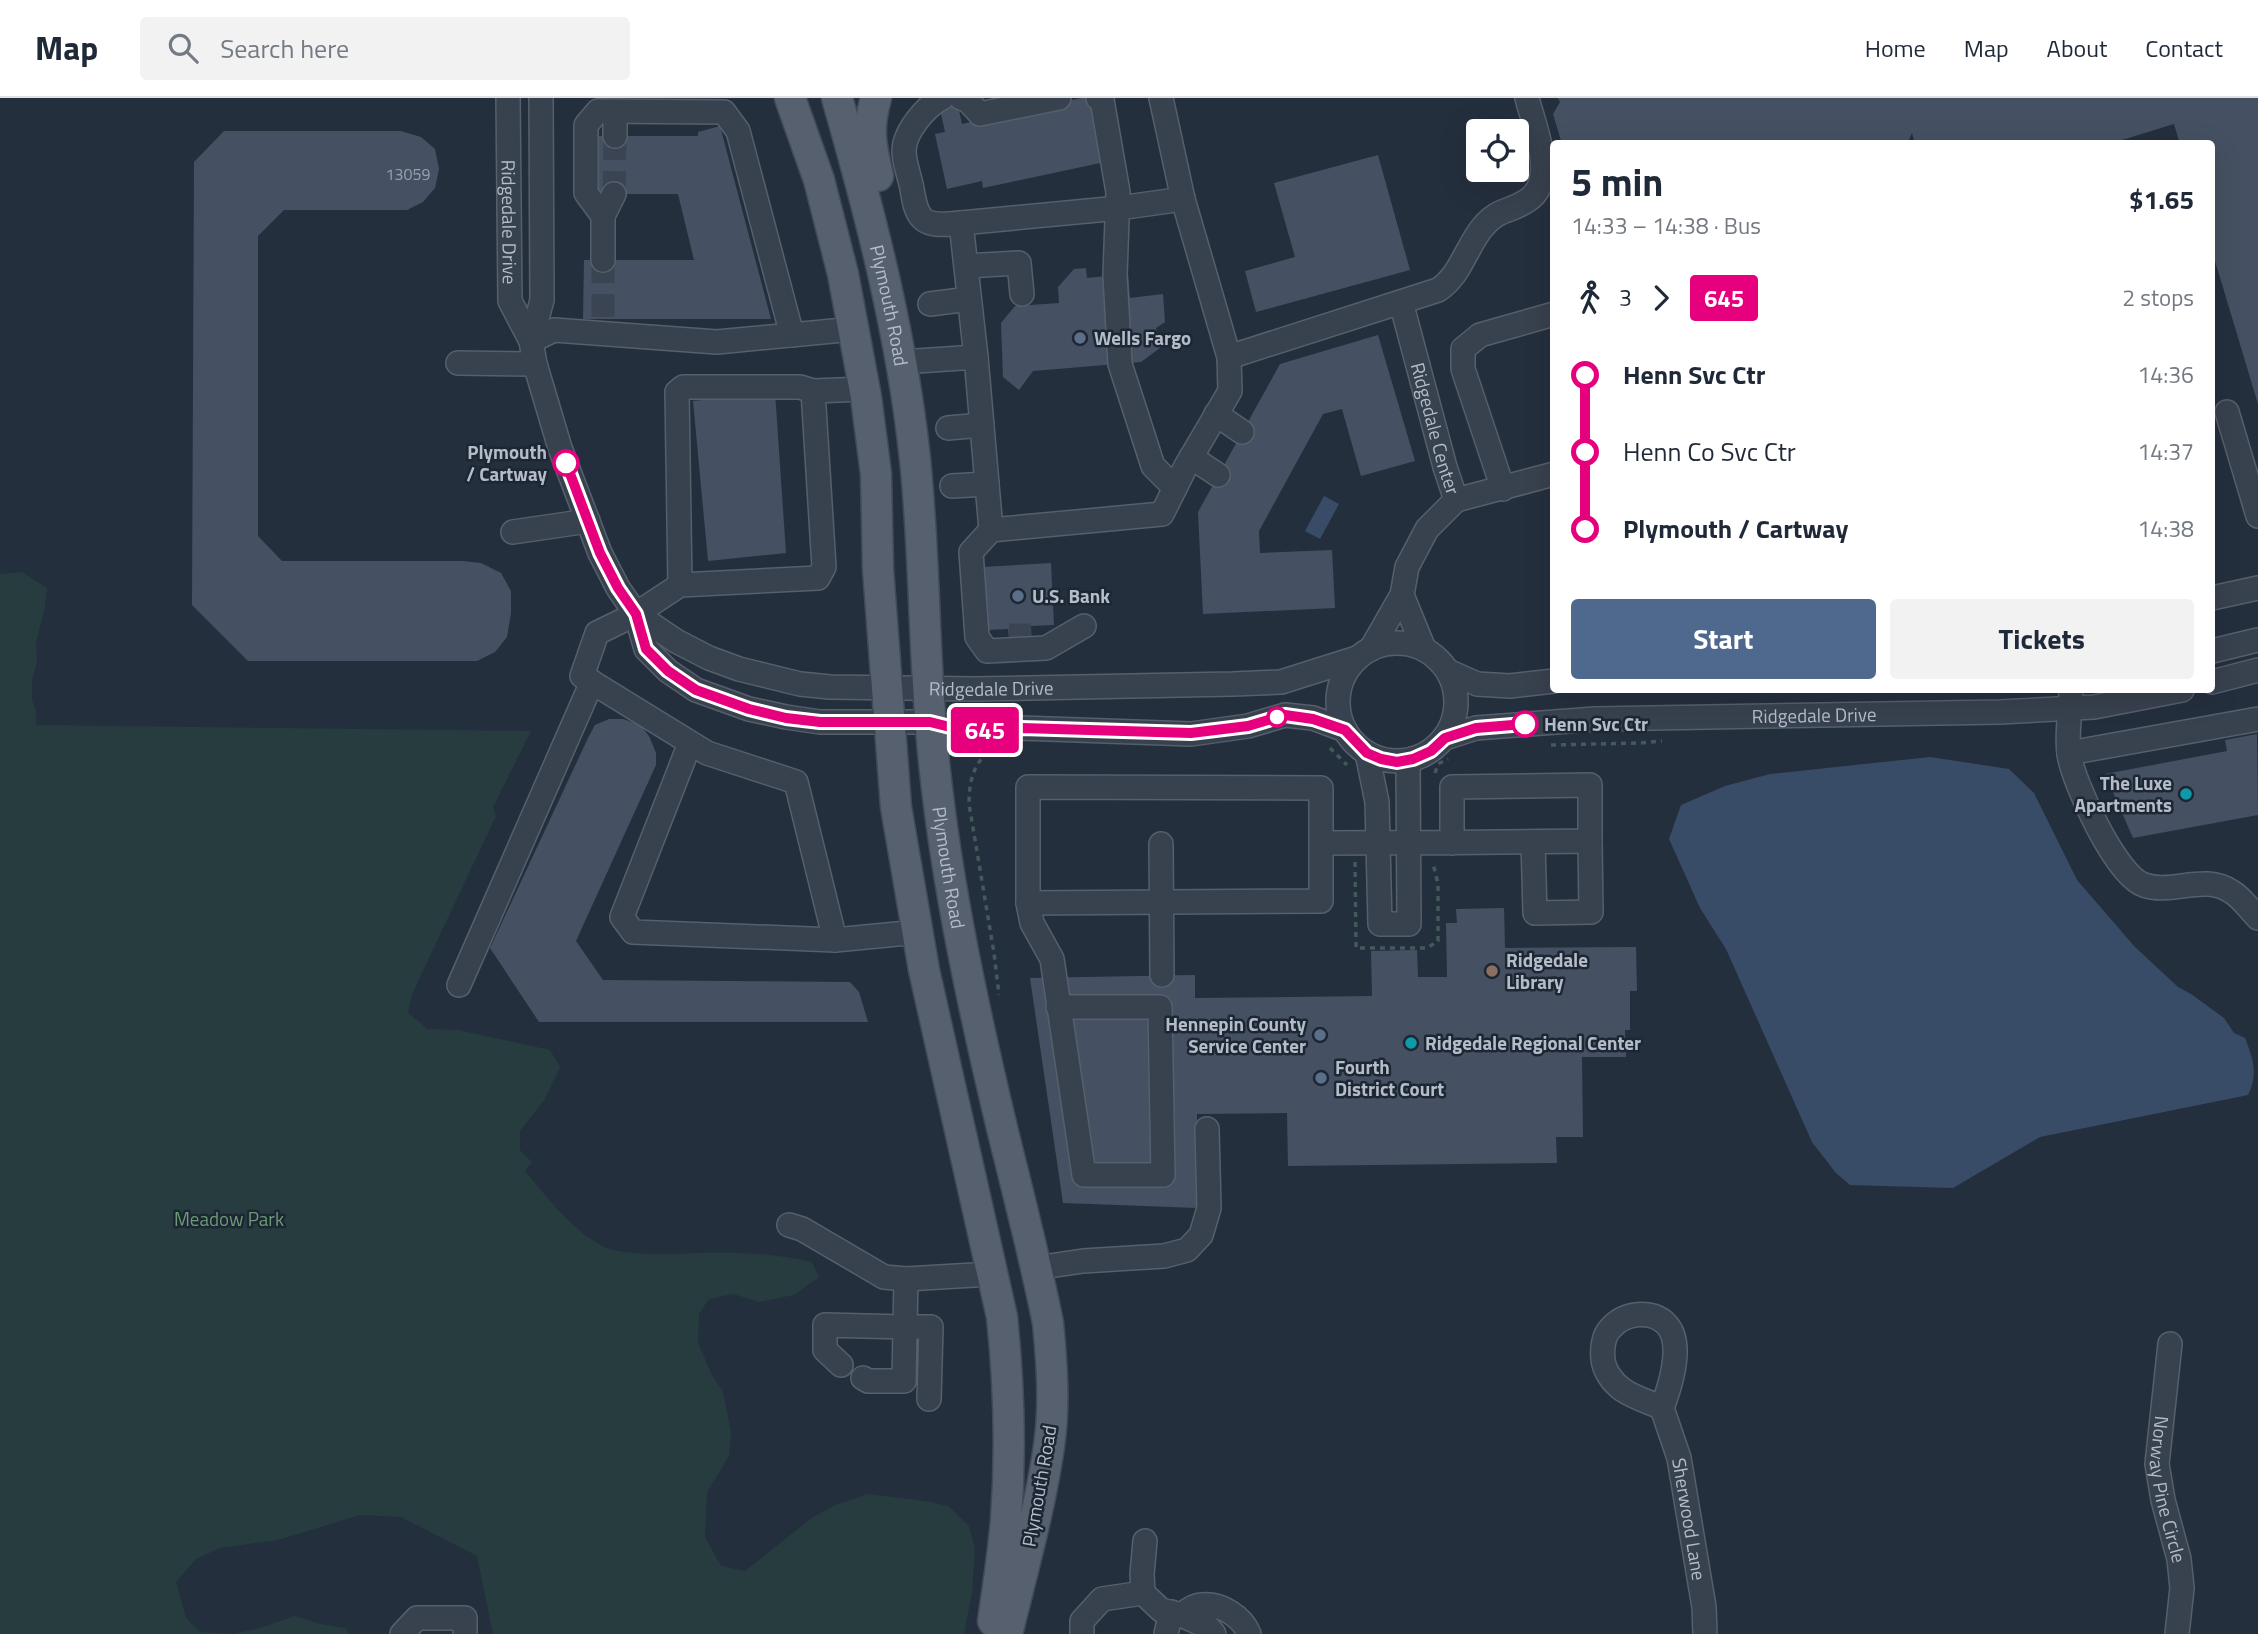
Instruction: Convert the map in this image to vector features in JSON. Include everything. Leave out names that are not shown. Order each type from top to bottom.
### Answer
[{"type":"main road","name":"Plymouth Road","points":[[790,98],[819,180],[843,274],[865,389],[876,474],[878,569],[896,807],[924,970],[1002,1317],[1006,1357],[1008,1458],[1006,1520],[992,1634]]},
{"type":"main road","name":"Plymouth Road","points":[[837,98],[869,216],[902,362],[918,500],[926,688],[934,768],[964,958],[1048,1323],[1052,1363],[1049,1444],[1038,1508],[1007,1634]]},
{"type":"main road","points":[[876,98],[870,137],[905,307],[902,362]]},
{"type":"main road","points":[[991,1274],[1036,1268]]},
{"type":"street","name":"Ridgedale Drive","points":[[508,98],[510,301],[531,341],[535,364],[560,448],[600,553],[618,588],[636,614],[646,649],[668,671],[696,690],[749,709],[786,718],[820,722],[930,722],[970,732],[1021,728],[1191,733],[1248,726],[1285,715],[1313,719],[1345,730]]},
{"type":"street","name":"Ridgedale Drive","points":[[531,341],[542,300],[541,98]]},
{"type":"street","points":[[942,98],[929,107],[920,119],[909,135],[904,150],[917,212],[925,222],[937,225],[961,223],[1183,199]]},
{"type":"street","points":[[961,98],[968,101],[980,114],[1059,98]]},
{"type":"street","points":[[1084,626],[1046,648],[987,650],[977,637],[971,552],[990,530],[1162,514],[1191,457],[1230,391],[1229,357],[1183,199],[1161,98]]},
{"type":"street","points":[[1229,357],[1438,290],[1448,284],[1479,231],[1492,216],[1527,201],[1535,194],[1545,170],[1527,98]]},
{"type":"street","points":[[1100,99],[1118,192],[1115,275],[1120,364],[1153,466],[1175,488]]},
{"type":"street","points":[[603,216],[586,193],[586,125],[598,111],[724,112],[738,131],[793,335]]},
{"type":"street","points":[[615,111],[615,136]]},
{"type":"street","points":[[603,260],[603,216],[614,194]]},
{"type":"street","points":[[961,223],[990,530]]},
{"type":"street","points":[[965,266],[1019,263],[1022,294]]},
{"type":"street","points":[[930,304],[969,299]]},
{"type":"street","name":"Ridgedale Center","points":[[1401,302],[1456,500],[1550,475]]},
{"type":"street","points":[[1503,489],[1463,369],[1463,349],[1480,335],[1550,315]]},
{"type":"street","points":[[531,341],[554,330],[603,326],[717,342],[854,329]]},
{"type":"street","points":[[902,362],[975,358]]},
{"type":"street","points":[[458,363],[535,364]]},
{"type":"street","points":[[680,584],[677,392],[682,387],[800,387],[813,391],[865,389]]},
{"type":"street","points":[[813,391],[824,567],[818,578],[680,584],[636,614],[597,633],[582,676],[707,753],[796,782],[835,940]]},
{"type":"street","points":[[2227,412],[2251,464],[2258,516]]},
{"type":"street","points":[[1216,414],[1242,432]]},
{"type":"street","points":[[948,428],[982,425]]},
{"type":"street","points":[[1191,457],[1218,475]]},
{"type":"street","points":[[952,486],[987,484]]},
{"type":"street","points":[[1448,671],[1455,687],[1457,705],[1450,746],[1413,759],[1389,761],[1367,753],[1345,730],[1339,714],[1338,697],[1343,676],[1364,654],[1402,595],[1407,567],[1427,529],[1456,500]]},
{"type":"street","points":[[513,532],[588,522]]},
{"type":"street","points":[[2215,597],[2258,588]]},
{"type":"street","points":[[1402,595],[1424,649],[1448,671],[1477,684],[1510,686],[1550,681]]},
{"type":"street","name":"Ridgedale Drive","points":[[636,614],[676,641],[709,658],[739,669],[800,684],[830,687],[1128,687],[1281,682],[1364,654]]},
{"type":"street","points":[[977,637],[1020,635],[1059,640]]},
{"type":"street","points":[[2215,650],[2258,640]]},
{"type":"street","points":[[1364,654],[1381,645],[1403,643],[1424,649]]},
{"type":"street","points":[[2215,681],[2258,670]]},
{"type":"street","points":[[459,985],[592,682]]},
{"type":"street","name":"Ridgedale Drive","points":[[1450,746],[1476,728],[1595,719],[1972,713],[2071,699],[2094,707],[2166,693]]},
{"type":"street","points":[[2071,699],[2069,753],[2086,806],[2122,866],[2141,884],[2163,889],[2195,883],[2213,884],[2232,892],[2258,918]]},
{"type":"street","points":[[2069,753],[2258,719]]},
{"type":"street","points":[[690,743],[622,917],[633,932],[835,940],[918,932]]},
{"type":"street","points":[[1367,753],[1377,802],[1380,924],[1409,924],[1408,767],[1413,759]]},
{"type":"street","points":[[1452,843],[1452,787],[1590,785],[1591,912],[1535,913],[1533,842]]},
{"type":"street","points":[[1028,903],[1321,901],[1321,788],[1028,787],[1028,903],[1032,923],[1052,959],[1058,1007],[1084,1175],[1163,1175],[1160,1007],[1058,1007]]},
{"type":"street","points":[[1321,843],[1590,841]]},
{"type":"street","points":[[1161,844],[1162,975]]},
{"type":"street","points":[[1036,1268],[1083,1261],[1164,1256],[1187,1250],[1201,1235],[1209,1208],[1208,1129]]},
{"type":"street","points":[[789,1225],[803,1229],[884,1277],[906,1279],[991,1274]]},
{"type":"street","points":[[863,1378],[868,1381],[904,1381],[906,1279]]},
{"type":"street","points":[[841,1365],[825,1350],[825,1325],[931,1327],[929,1399]]},
{"type":"street","name":"Norway Pine Circle","points":[[2170,1344],[2157,1464],[2163,1500],[2179,1559],[2182,1588],[2176,1634]]},
{"type":"street","name":"Sherwood Lane","points":[[1662,1408],[1679,1458],[1704,1608],[1705,1634]]},
{"type":"street","points":[[1145,1541],[1143,1593],[1173,1620],[1208,1628],[1214,1634]]},
{"type":"street","points":[[1082,1634],[1082,1620],[1102,1599],[1143,1593]]},
{"type":"street","points":[[1173,1620],[1199,1605],[1216,1606],[1233,1614],[1249,1634]]},
{"type":"street","points":[[402,1634],[417,1618],[464,1618],[465,1634]]},
{"type":"path","points":[[1542,746],[1664,741]]},
{"type":"path","points":[[1321,744],[1331,748],[1347,765],[1350,773]]},
{"type":"path","points":[[1432,781],[1438,764],[1450,746]]},
{"type":"path","points":[[979,762],[986,753],[997,748]]},
{"type":"green space","name":"Meadow Park","points":[[22,572],[47,588],[36,642],[37,662],[32,679],[36,725],[531,731],[493,807],[496,816],[412,994],[408,1013],[428,1029],[458,1030],[550,1050],[560,1067],[545,1099],[520,1131],[520,1150],[532,1162],[525,1171],[563,1214],[595,1242],[616,1251],[652,1254],[756,1254],[812,1262],[819,1277],[794,1295],[759,1302],[733,1294],[709,1299],[699,1314],[698,1343],[723,1392],[731,1432],[729,1456],[707,1492],[705,1537],[721,1566],[745,1571],[813,1517],[836,1505],[868,1494],[948,1506],[969,1526],[975,1548],[972,1593],[964,1634],[493,1634],[477,1556],[401,1517],[360,1515],[278,1540],[220,1548],[196,1559],[176,1582],[186,1618],[200,1632],[234,1634],[0,1634],[0,574]]},
{"type":"green space","points":[[295,1616],[346,1628],[349,1634],[234,1634]]},
{"type":"water","points":[[1324,496],[1339,504],[1320,539],[1305,531]]},
{"type":"water","points":[[1930,757],[2009,769],[2034,793],[2077,880],[2135,947],[2178,987],[2224,1018],[2234,1033],[2245,1038],[2254,1068],[2248,1095],[2040,1137],[1953,1188],[1850,1185],[1836,1173],[1812,1142],[1726,949],[1700,908],[1669,839],[1681,805],[1725,786],[1770,774]]},
{"type":"building","points":[[1091,98],[1105,162],[983,188],[982,181],[947,189],[935,134],[945,132],[939,105],[957,101],[962,124]]},
{"type":"building","points":[[1558,98],[2258,98],[2258,404],[2215,261],[2215,140],[2179,140],[2174,124],[2122,140],[1914,140],[1912,133],[1909,140],[1561,140],[1553,114],[1560,102]]},
{"type":"building","points":[[720,126],[771,319],[583,319],[584,260],[694,260],[678,194],[598,194],[598,136],[698,136],[698,132]]},
{"type":"building","points":[[224,131],[401,131],[421,137],[435,149],[439,169],[435,188],[423,202],[407,210],[284,210],[258,236],[258,536],[282,561],[463,561],[481,563],[501,573],[511,591],[507,637],[495,652],[477,661],[248,661],[192,605],[194,162]]},
{"type":"building","points":[[1378,155],[1410,270],[1256,312],[1245,271],[1295,257],[1274,183]]},
{"type":"building","name":"Wells Fargo","points":[[1086,268],[1087,278],[1128,274],[1130,298],[1163,294],[1165,322],[1156,328],[1160,348],[1141,362],[1033,371],[1019,390],[1003,377],[1001,323],[1015,306],[1059,303],[1058,287],[1074,269]]},
{"type":"building","points":[[1378,335],[1415,461],[1361,476],[1342,409],[1323,414],[1259,531],[1260,553],[1332,550],[1335,608],[1203,614],[1198,512],[1280,364]]},
{"type":"building","points":[[775,392],[786,553],[708,561],[693,401]]},
{"type":"building","name":"U.S. Bank","points":[[1051,563],[1054,625],[1031,626],[1032,647],[1010,648],[1008,629],[986,630],[982,567]]},
{"type":"building","points":[[609,719],[623,719],[640,725],[649,736],[656,753],[656,765],[576,941],[603,980],[850,982],[859,992],[868,1022],[539,1022],[490,948],[588,738],[595,725]]},
{"type":"building","name":"The Luxe Apartments","points":[[2257,734],[2258,815],[2133,838],[2105,774],[2227,751],[2225,740]]},
{"type":"building","name":"Ridgedale Regional Center","points":[[1504,908],[1505,948],[1636,947],[1637,991],[1630,991],[1630,1030],[1625,1030],[1626,1057],[1582,1057],[1583,1137],[1556,1137],[1557,1163],[1288,1166],[1287,1113],[1197,1114],[1198,1208],[1063,1203],[1030,978],[1195,975],[1195,998],[1372,996],[1371,951],[1417,950],[1418,977],[1447,977],[1446,923],[1457,923],[1456,909]]},
{"type":"tunnel","points":[[614,194],[615,136]]},
{"type":"tunnel","points":[[603,260],[603,319]]},
{"type":"tunnel","points":[[1009,635],[1031,635]]},
{"type":"bus line","name":"645","points":[[566,463],[600,553],[618,588],[636,614],[646,649],[668,671],[696,690],[749,709],[786,718],[820,722],[930,722],[970,732],[1021,728],[1191,733],[1248,726],[1285,715],[1313,719],[1345,730],[1367,753],[1397,762],[1413,759],[1431,751],[1445,738],[1476,728],[1525,724]]},
{"type":"place","name":"Wells Fargo","points":[[1080,338]]},
{"type":"place","name":"Plymouth / Cartway","points":[[566,463]]},
{"type":"place","name":"U.S. Bank","points":[[1018,596]]},
{"type":"place","name":"Henn Svc Ctr","points":[[1525,724]]},
{"type":"place","name":"The Luxe Apartments","points":[[2186,794]]},
{"type":"place","name":"Ridgedale Library","points":[[1492,971]]},
{"type":"place","name":"Hennepin County Service Center","points":[[1320,1035]]},
{"type":"place","name":"Ridgedale Regional Center","points":[[1411,1043]]},
{"type":"place","name":"Fourth District Court","points":[[1321,1078]]}]
